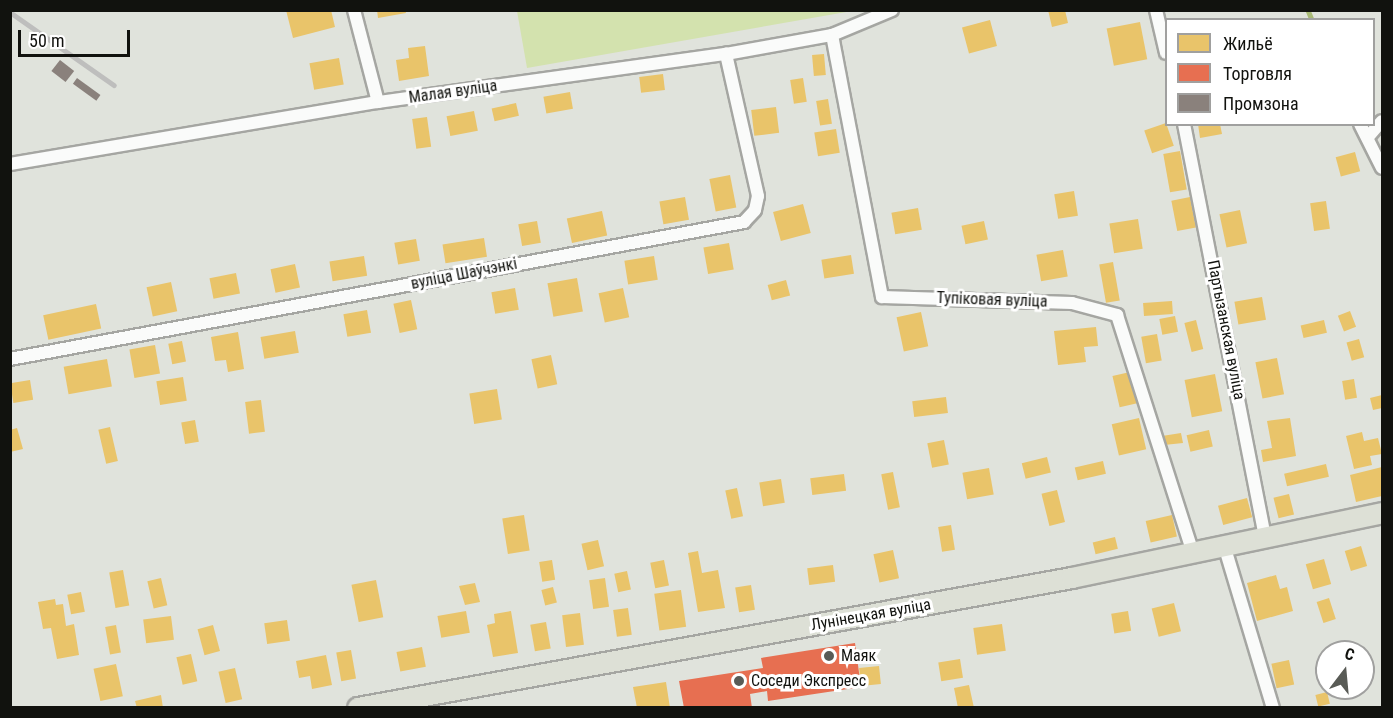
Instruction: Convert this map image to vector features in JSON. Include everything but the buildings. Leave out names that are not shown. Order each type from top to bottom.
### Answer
[{"type":"main road","name":"Лунінецкая вуліца","points":[[358,708],[962,599],[1383,513]]},
{"type":"street","points":[[354,10],[378,102]]},
{"type":"street","name":"Малая вуліца","points":[[10,164],[378,102],[726,54],[832,35],[892,10]]},
{"type":"street","points":[[1156,10],[1165,45]]},
{"type":"street","name":"Тупіковая вуліца","points":[[832,35],[882,297],[1072,303],[1118,315],[1193,553]]},
{"type":"street","name":"вуліца Шаўчэнкі","points":[[10,359],[744,222],[755,210],[759,196],[726,54]]},
{"type":"street","points":[[1368,137],[1383,121]]},
{"type":"street","name":"Партызанская вуліца","points":[[1184,126],[1265,536]]},
{"type":"street","points":[[1361,126],[1383,168]]},
{"type":"street","points":[[1224,545],[1272,708]]},
{"type":"green space","points":[[517,10],[852,11],[527,68]]},
{"type":"waterway","points":[[1308,10],[1311,18]]},
{"type":"railway","points":[[10,12],[114,85]]},
{"type":"place","name":"Маяк","points":[[829,656]]},
{"type":"place","name":"Соседи Экспресс","points":[[739,681]]}]
